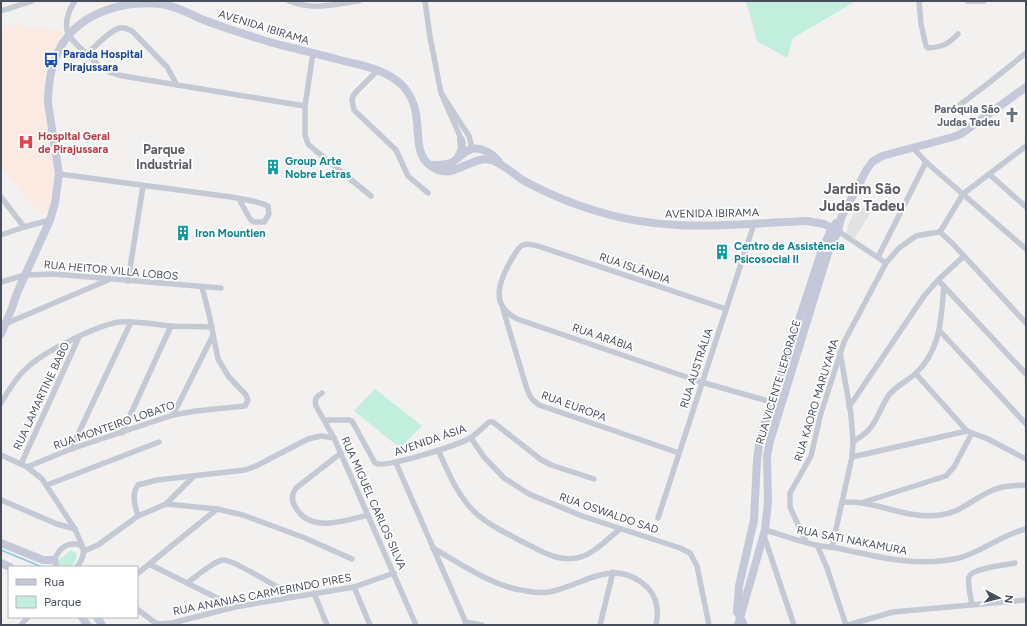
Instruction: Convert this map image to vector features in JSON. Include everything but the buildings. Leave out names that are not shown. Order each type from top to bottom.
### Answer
[{"type":"main road","name":"AVENIDA IBIRAMA","points":[[1,334],[3,322],[50,220],[55,203],[59,174],[48,103],[48,87],[57,55],[61,46],[69,35],[87,19],[112,7],[131,3],[161,2],[233,31],[378,70],[399,82],[412,100],[416,114],[420,153],[431,165]]},
{"type":"main road","name":"RUA VICENTE LEPORACE","points":[[738,619],[765,533],[768,502],[767,456],[770,441],[835,229],[872,162],[886,155],[961,134],[1026,87]]},
{"type":"main road","points":[[458,157],[462,149],[461,140]]},
{"type":"main road","name":"AVENIDA IBIRAMA","points":[[470,150],[478,148],[495,156],[501,164]]},
{"type":"main road","name":"AVENIDA IBIRAMA","points":[[470,150],[486,159],[493,160],[501,164],[523,180],[543,190],[593,210],[623,219],[657,225],[685,226],[807,221],[824,224],[835,229]]},
{"type":"main road","points":[[431,165],[449,164],[470,150]]},
{"type":"main road","points":[[466,165],[470,150]]},
{"type":"main road","points":[[431,165],[438,169],[450,171],[486,159]]},
{"type":"main road","points":[[733,625],[738,619],[739,586],[754,520],[757,456],[760,438],[822,248],[835,229]]},
{"type":"main road","points":[[1,543],[56,564]]},
{"type":"main road","points":[[739,586],[742,590],[748,589]]},
{"type":"street","points":[[1,11],[32,1]]},
{"type":"street","points":[[75,1],[68,16],[67,26],[69,35],[100,67],[112,73],[305,106]]},
{"type":"street","points":[[289,1],[300,5],[318,7],[359,1]]},
{"type":"street","points":[[425,1],[430,37],[441,93],[464,146],[470,150],[471,144],[469,136],[441,93]]},
{"type":"street","points":[[919,1],[921,24],[926,46],[928,48],[943,47],[953,40],[958,34]]},
{"type":"street","points":[[967,1],[984,1]]},
{"type":"street","points":[[87,54],[113,31],[119,28],[127,29],[132,31],[167,67],[177,85]]},
{"type":"street","points":[[313,53],[305,106],[304,136],[308,144],[370,196]]},
{"type":"street","points":[[957,107],[1026,53]]},
{"type":"street","points":[[378,70],[356,91],[353,96],[352,105],[354,110],[396,150],[408,176],[428,193]]},
{"type":"street","points":[[1026,146],[963,194],[940,232],[1026,323]]},
{"type":"street","points":[[913,148],[926,162],[1026,249]]},
{"type":"street","points":[[878,257],[926,162]]},
{"type":"street","points":[[59,174],[239,199],[262,203],[268,206],[269,214],[264,222],[254,222],[250,219],[239,199]]},
{"type":"street","points":[[989,174],[1026,207]]},
{"type":"street","points":[[128,281],[143,186]]},
{"type":"street","points":[[1,197],[24,227]]},
{"type":"street","points":[[1,235],[50,220]]},
{"type":"street","name":"RUA AUSTRÁLIA","points":[[658,518],[701,382],[754,224]]},
{"type":"street","points":[[835,229],[886,263]]},
{"type":"street","name":"RUA KAORO MARUYAMA","points":[[806,542],[790,507],[790,493],[811,456],[821,413],[840,350],[886,263],[899,248],[916,236],[940,232]]},
{"type":"street","name":"RUA ISLÂNDIA","points":[[502,307],[500,300],[501,279],[520,246],[529,244],[726,309]]},
{"type":"street","points":[[849,407],[924,296],[938,280],[964,256]]},
{"type":"street","name":"RUA HEITOR VILLA LOBOS","points":[[1,282],[25,275],[53,274],[109,280],[221,288]]},
{"type":"street","points":[[3,322],[109,280]]},
{"type":"street","points":[[938,280],[1026,374]]},
{"type":"street","points":[[853,442],[872,427],[888,396],[916,374],[928,359],[937,341],[940,330],[944,286]]},
{"type":"street","name":"RUA MONTEIRO LOBATO","points":[[28,467],[72,449],[173,415],[196,411],[243,407],[247,404],[248,400],[246,395],[229,377],[218,359],[202,287]]},
{"type":"street","name":"RUA ARÁBIA","points":[[502,307],[517,319],[701,382],[781,405]]},
{"type":"street","name":"RUA EUROPA","points":[[502,307],[529,396],[534,402],[538,405],[679,453]]},
{"type":"street","points":[[1,402],[29,365],[42,356],[108,324],[131,322],[171,326],[212,327]]},
{"type":"street","points":[[72,449],[131,322]]},
{"type":"street","points":[[122,433],[171,326]]},
{"type":"street","points":[[940,330],[1026,424]]},
{"type":"street","points":[[173,415],[213,335]]},
{"type":"street","name":"RUA LAMARTINE BABO","points":[[21,464],[79,337]]},
{"type":"street","points":[[832,547],[852,457],[853,442],[840,350]]},
{"type":"street","points":[[916,374],[970,432],[1026,459]]},
{"type":"street","name":"RUA MIGUEL CARLOS SILVA","points":[[322,393],[316,397],[316,406],[325,420],[341,453],[416,625]]},
{"type":"street","name":"AVENIDA ÁSIA","points":[[325,420],[342,419],[352,421],[375,464],[379,465],[396,463],[471,438],[489,422],[493,422],[540,459],[551,465],[594,479]]},
{"type":"street","points":[[852,457],[970,432]]},
{"type":"street","points":[[861,503],[946,476],[954,467],[970,432]]},
{"type":"street","points":[[138,516],[134,491],[138,485],[157,480],[245,470],[256,466],[308,439],[322,436],[334,438]]},
{"type":"street","name":"RUA OSWALDO SAD","points":[[471,438],[484,457],[498,472],[518,488],[529,494],[582,516],[680,548],[690,553],[696,566],[709,625]]},
{"type":"street","points":[[48,486],[159,442]]},
{"type":"street","points":[[438,450],[454,485],[469,507],[480,517],[497,528],[545,553],[569,559],[584,556],[591,553],[620,529]]},
{"type":"street","points":[[341,453],[296,488],[292,493],[293,504],[302,517],[316,522],[333,523],[368,515]]},
{"type":"street","points":[[1,455],[28,467],[38,474],[48,486],[75,529],[84,550],[83,559],[78,565]]},
{"type":"street","points":[[396,463],[466,623],[482,625]]},
{"type":"street","points":[[84,550],[98,545],[138,516],[166,504],[194,476]]},
{"type":"street","points":[[843,502],[861,503],[918,516],[942,515],[964,508],[993,489],[1026,485]]},
{"type":"street","points":[[878,498],[880,507]]},
{"type":"street","points":[[1,500],[53,522],[75,529]]},
{"type":"street","points":[[166,504],[217,509],[243,515],[279,528],[352,559]]},
{"type":"street","points":[[138,573],[217,509]]},
{"type":"street","name":"RUA SATI NAKAMURA","points":[[765,533],[817,545],[897,561],[910,562],[950,559],[966,556],[1007,534],[1026,529]]},
{"type":"street","points":[[765,533],[794,625]]},
{"type":"street","points":[[56,564],[55,557],[76,541],[78,536]]},
{"type":"street","points":[[72,544],[78,545],[84,550]]},
{"type":"street","points":[[817,545],[827,568],[847,625],[892,612],[1026,600]]},
{"type":"street","points":[[433,548],[502,586],[528,592],[547,592],[596,575],[613,572],[628,575],[637,579],[651,591],[658,608],[656,625]]},
{"type":"street","points":[[187,583],[216,563],[224,560],[237,565],[294,597]]},
{"type":"street","points":[[972,605],[969,579],[973,572],[1016,563]]},
{"type":"street","points":[[148,564],[235,608]]},
{"type":"street","points":[[600,625],[613,572]]},
{"type":"street","name":"RUA ANANIAS CARMERINDO PIRES","points":[[138,610],[154,622],[160,624],[172,623],[235,608],[354,587],[394,573]]},
{"type":"street","points":[[354,587],[370,625]]},
{"type":"street","points":[[314,593],[327,625]]},
{"type":"street","points":[[738,619],[745,625]]},
{"type":"shaded area","name":"Hospital Geral de Pirajussara","points":[[15,23],[29,29],[36,26],[63,32],[50,56],[45,75],[44,104],[55,171],[53,197],[46,214],[36,209],[1,168],[1,27]]},
{"type":"shaded area","points":[[858,205],[871,212],[855,238],[846,234],[849,223]]},
{"type":"green space","points":[[746,1],[856,1],[793,38],[787,58],[757,41]]},
{"type":"green space","points":[[375,389],[422,426],[400,448],[354,411]]},
{"type":"green space","points":[[71,550],[76,553],[75,561],[72,566],[59,565],[57,561]]},
{"type":"waterway","points":[[1,550],[40,566]]},
{"type":"place","name":"Parada Hospital Pirajussara","points":[[51,60]]},
{"type":"place","name":"Paróquia São Judas Tadeu","points":[[1012,115]]},
{"type":"place","name":"Hospital Geral de Pirajussara","points":[[26,142]]},
{"type":"place","name":"Group Arte Nobre Letras","points":[[273,167]]},
{"type":"place","name":"Iron Mountien","points":[[183,233]]},
{"type":"place","name":"Centro de Assistência Psicosocial II","points":[[722,252]]},
{"type":"district","name":"Parque Industrial","points":[[164,156]]},
{"type":"district","name":"Jardim São Judas Tadeu","points":[[862,198]]}]
